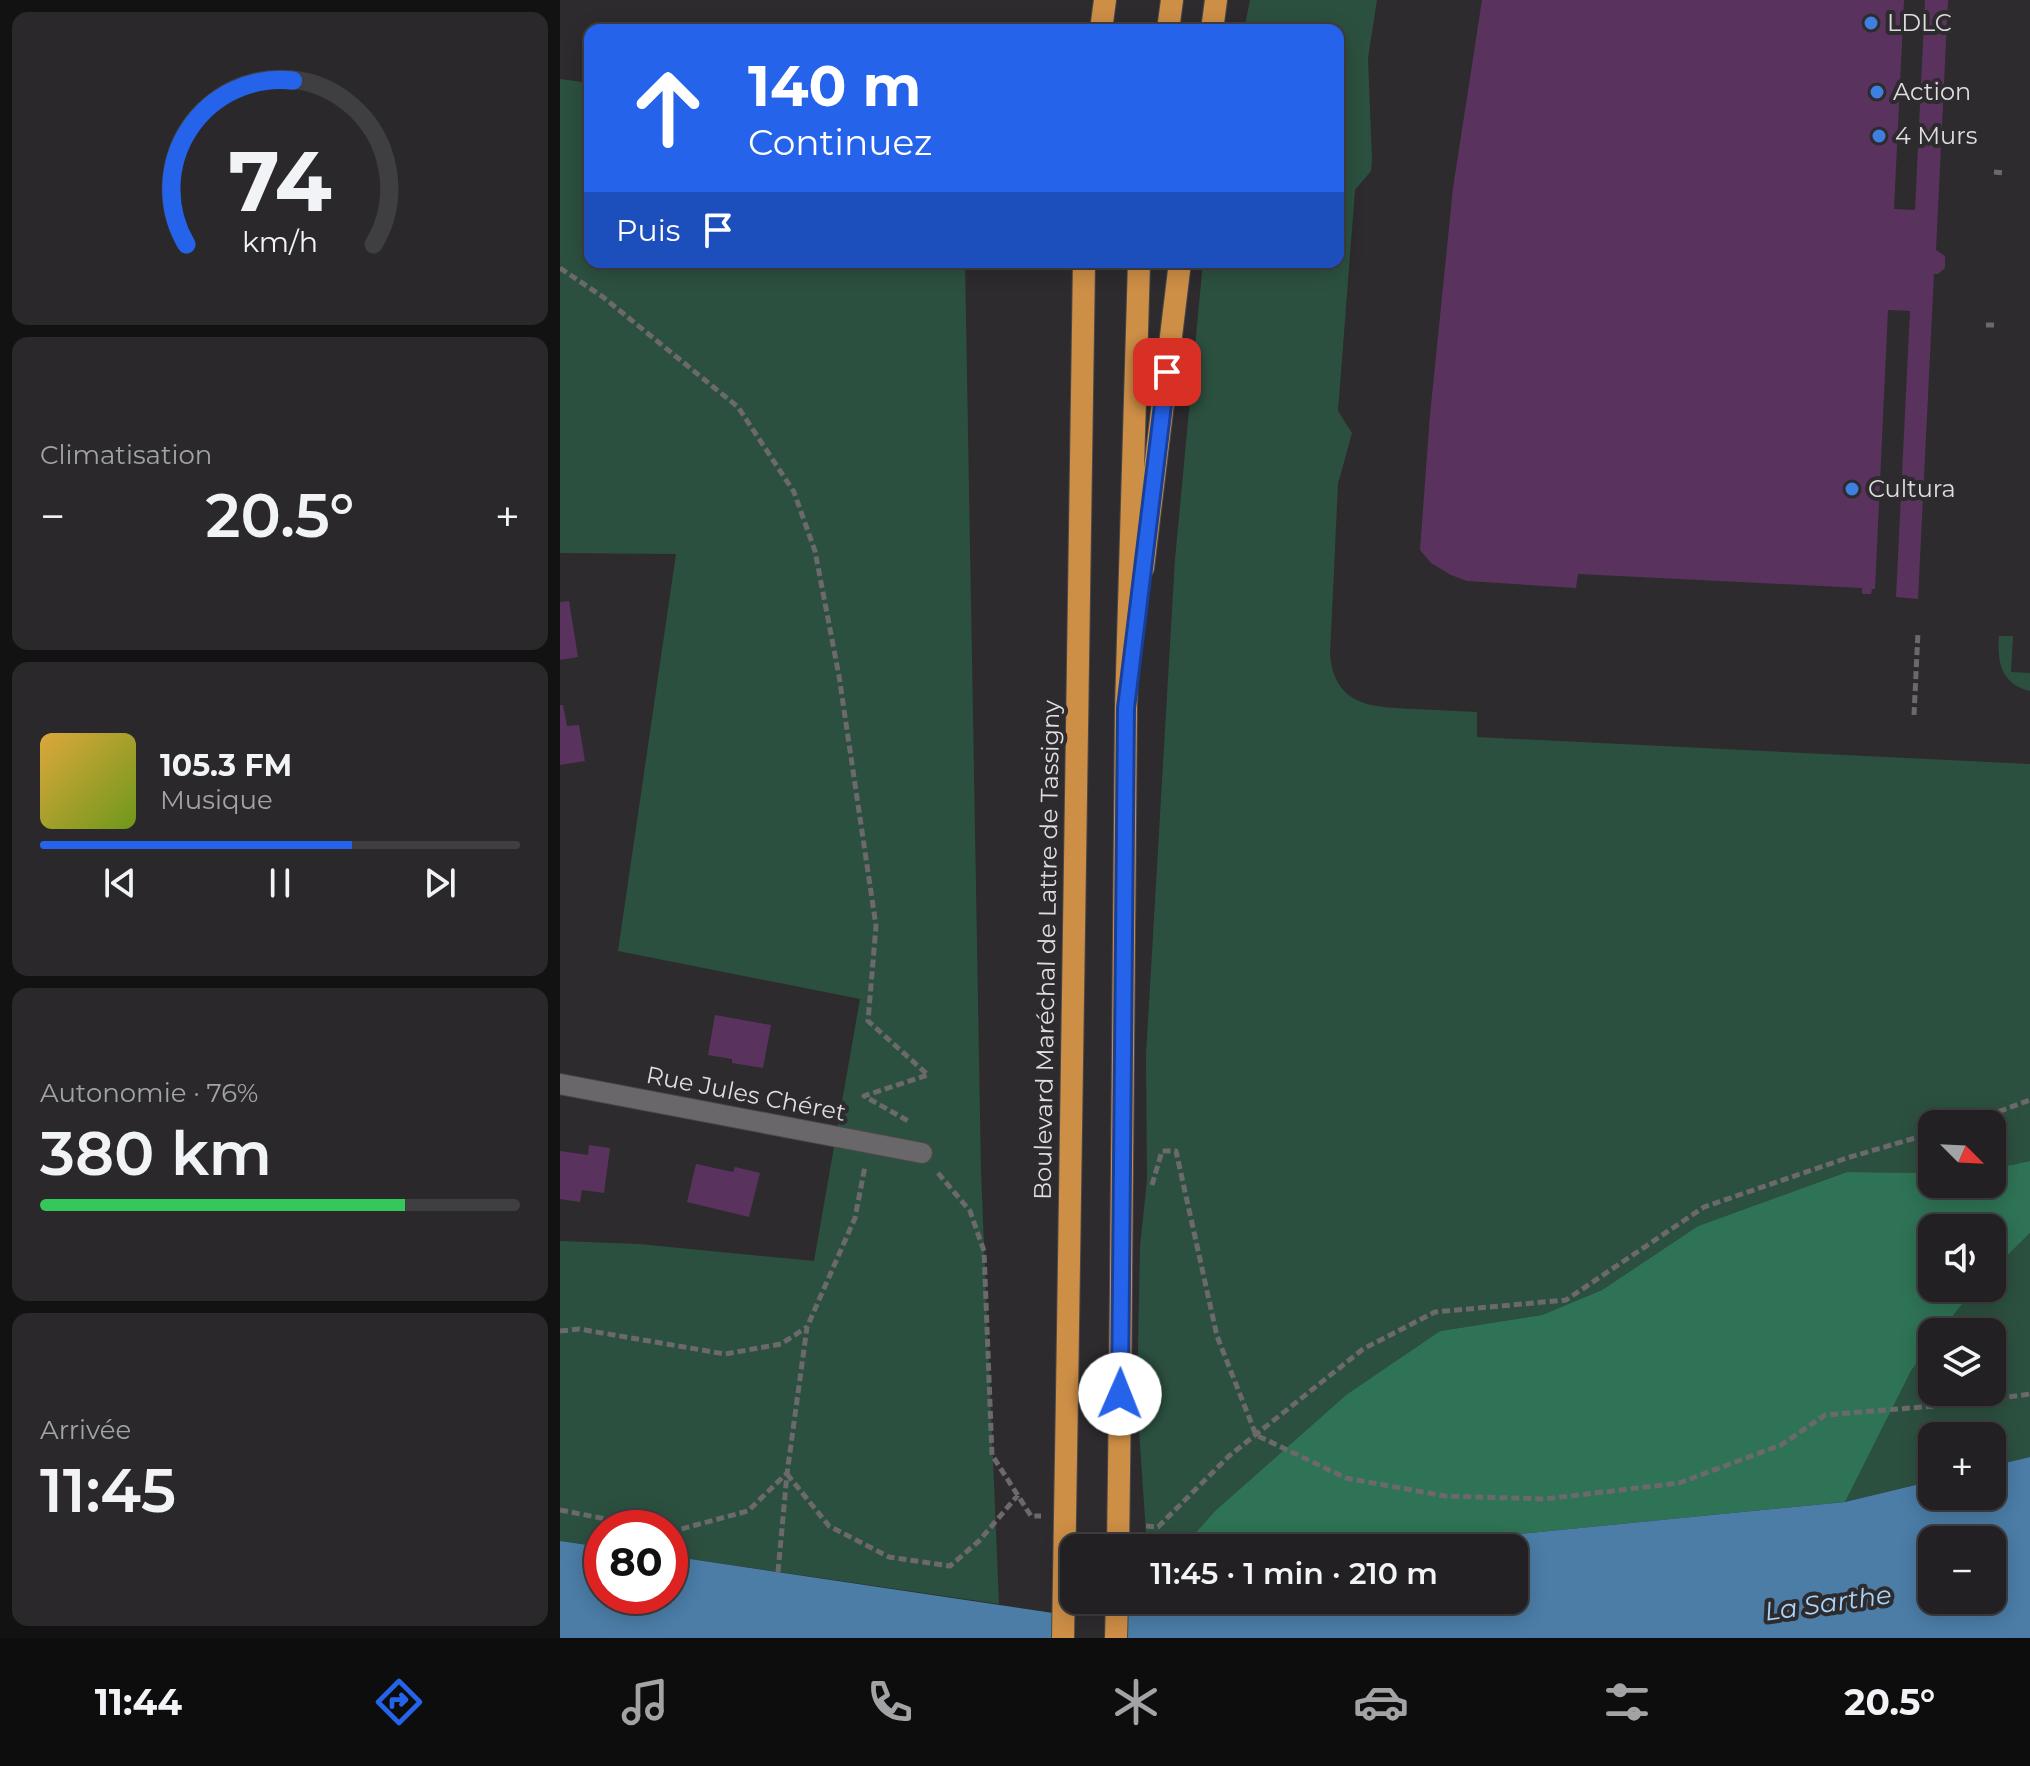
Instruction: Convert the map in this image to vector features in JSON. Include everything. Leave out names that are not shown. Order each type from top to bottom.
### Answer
[{"type":"highway","points":[[1102,24],[1105,0]]},
{"type":"highway","points":[[1169,24],[1172,0]]},
{"type":"highway","points":[[1213,24],[1216,0]]},
{"type":"highway","name":"Boulevard Maréchal de Lattre de Tassigny","points":[[1063,1638],[1084,268]]},
{"type":"highway","points":[[1118,1534],[1126,708],[1139,268]]},
{"type":"highway","points":[[1126,708],[1179,268]]},
{"type":"highway","points":[[1116,1638],[1117,1614]]},
{"type":"street","name":"Rue Jules Chéret","points":[[560,1084],[922,1153]]},
{"type":"path","points":[[1994,172],[2005,173]]},
{"type":"path","points":[[560,268],[603,297],[738,407],[794,492],[815,551],[839,676],[876,926],[868,1021],[928,1075],[864,1096],[913,1124],[870,1144],[855,1218],[807,1327],[787,1474],[778,1572]]},
{"type":"path","points":[[1986,325],[1997,325]]},
{"type":"path","points":[[1914,715],[1918,632]]},
{"type":"path","points":[[2003,1110],[2030,1100]]},
{"type":"path","points":[[1145,1526],[1158,1527],[1229,1456],[1363,1349],[1435,1312],[1566,1300],[1704,1207],[1918,1137]]},
{"type":"path","points":[[1151,1199],[1152,1183],[1162,1151],[1176,1151],[1217,1336],[1256,1435],[1346,1478],[1445,1496],[1545,1499],[1679,1483],[1781,1445],[1825,1415],[1958,1404],[2030,1394]]},
{"type":"path","points":[[922,1153],[970,1211],[984,1251],[992,1455],[1031,1516],[1045,1517]]},
{"type":"path","points":[[560,1331],[579,1329],[725,1354],[781,1344],[807,1327]]},
{"type":"path","points":[[787,1474],[829,1526],[889,1557],[950,1566],[979,1541],[1018,1495]]},
{"type":"path","points":[[688,1527],[748,1511],[787,1474]]},
{"type":"path","points":[[560,1510],[584,1515]]},
{"type":"green space","points":[[1250,0],[1377,0],[1368,58],[1371,171],[1355,190],[1338,411],[1352,433],[1338,484],[1330,655],[1339,685],[1358,701],[1371,705],[1477,712],[1477,737],[2030,764],[2030,1161],[2006,1166],[2006,1110],[1918,1110],[1918,1173],[1847,1172],[1698,1226],[1602,1290],[1542,1315],[1440,1331],[1346,1395],[1215,1511],[1194,1534],[1146,1534],[1137,1400],[1140,1246],[1147,1180],[1146,1055],[1175,559],[1202,268],[1344,268],[1344,24],[1245,24]]},
{"type":"green space","points":[[560,79],[584,82],[584,268],[965,268],[981,1172],[999,1604],[688,1559],[688,1510],[584,1510],[584,1544],[560,1541],[560,1241],[639,1244],[814,1261],[860,999],[618,951],[676,554],[560,553]]},
{"type":"green space","points":[[1999,636],[2013,636],[2011,672],[2030,673],[2030,691],[2013,683],[2003,671]]},
{"type":"green space","points":[[2030,1161],[2030,1233],[2006,1257],[2006,1214],[1918,1214],[1918,1302],[1964,1302],[1951,1318],[1918,1318],[1918,1361],[1845,1502],[1518,1534],[1194,1534],[1215,1511],[1346,1395],[1440,1331],[1542,1315],[1602,1290],[1698,1226],[1847,1172],[1918,1173],[1918,1198],[2006,1198],[2006,1166]]},
{"type":"green space","points":[[2030,1233],[2030,1457],[2006,1463],[2006,1422],[1918,1422],[1918,1484],[1845,1502],[1918,1361],[1918,1406],[2006,1406],[2006,1318],[1951,1318],[1964,1302],[2006,1302],[2006,1257]]},
{"type":"water","name":"La Sarthe","points":[[2030,1457],[2030,1638],[560,1638],[560,1541],[584,1544],[584,1614],[688,1614],[688,1559],[1053,1613],[1060,1610],[1060,1614],[1528,1614],[1528,1534],[1518,1534],[1845,1502],[1918,1484],[1918,1510],[2006,1510],[2006,1463]]},
{"type":"pier","points":[[1063,1614],[1117,1614],[1116,1638],[1063,1638]]},
{"type":"building","points":[[1482,0],[1904,0],[1894,209],[1915,210],[1925,0],[1948,0],[1936,250],[1945,256],[1945,268],[1934,274],[1918,599],[1896,597],[1910,311],[1888,310],[1875,589],[1871,594],[1862,594],[1862,588],[1578,574],[1576,588],[1467,581],[1431,563],[1420,550],[1453,188]]},
{"type":"building","points":[[569,601],[578,657],[560,660],[560,602]]},
{"type":"building","points":[[560,705],[563,705],[567,726],[579,725],[585,761],[560,765]]},
{"type":"building","points":[[715,1015],[771,1025],[763,1068],[708,1055]]},
{"type":"building","points":[[589,1145],[610,1148],[604,1193],[582,1190],[580,1202],[560,1199],[560,1151],[588,1155]]},
{"type":"building","points":[[696,1164],[733,1172],[735,1167],[760,1173],[749,1217],[687,1202]]},
{"type":"place","name":"LDLC","points":[[1871,23]]},
{"type":"place","name":"Action","points":[[1877,92]]},
{"type":"place","name":"4 Murs","points":[[1879,136]]},
{"type":"place","name":"Cultura","points":[[1852,489]]},
{"type":"route","points":[[1120,1394],[1126,708],[1167,372]]}]
